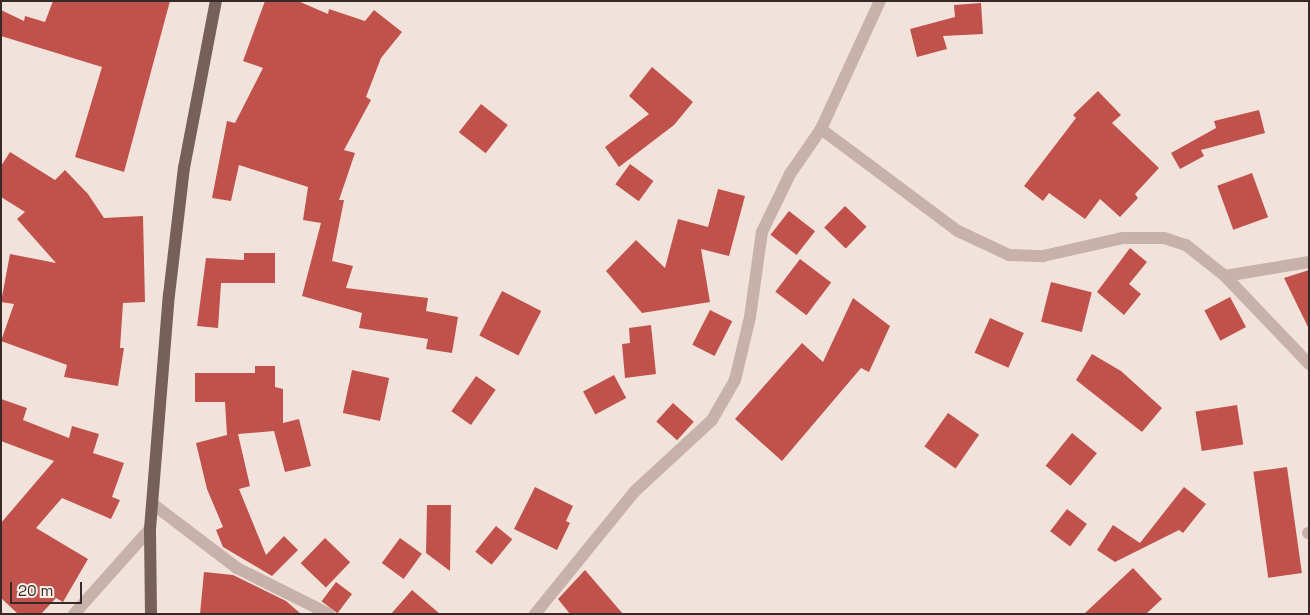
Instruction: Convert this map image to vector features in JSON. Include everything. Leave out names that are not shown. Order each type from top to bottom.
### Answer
[{"type":"main road","points":[[151,614],[150,529],[154,505],[169,295],[184,168],[216,1]]},
{"type":"street","points":[[535,614],[634,492],[712,420],[735,380],[750,317],[762,232],[790,174],[821,130],[880,1]]},
{"type":"street","points":[[821,130],[958,231],[1009,254],[1043,256],[1122,238],[1164,238],[1186,245],[1225,276],[1309,364]]},
{"type":"street","points":[[1225,276],[1309,262]]},
{"type":"street","points":[[154,505],[237,568],[329,614]]},
{"type":"street","points":[[74,614],[150,529]]},
{"type":"building","points":[[53,1],[170,1],[124,172],[75,157],[102,67],[1,36],[1,10],[24,21],[25,16],[45,22]]},
{"type":"building","points":[[265,1],[298,1],[328,14],[329,9],[365,21],[374,10],[402,32],[381,58],[366,97],[371,100],[344,150],[355,153],[339,200],[344,200],[332,261],[353,266],[346,288],[428,298],[426,311],[458,317],[452,353],[426,349],[428,339],[359,328],[362,313],[302,296],[321,223],[303,220],[308,187],[239,165],[231,201],[212,198],[227,121],[235,123],[263,68],[243,61]]},
{"type":"building","points":[[981,3],[983,34],[943,36],[947,49],[917,57],[910,29],[955,17],[954,5]]},
{"type":"building","points":[[652,67],[693,102],[674,125],[619,167],[605,147],[649,114],[629,96]]},
{"type":"building","points":[[1098,91],[1121,115],[1112,123],[1159,168],[1135,194],[1138,198],[1120,217],[1100,199],[1085,219],[1049,193],[1043,201],[1024,186],[1076,118],[1073,115]]},
{"type":"building","points":[[481,104],[508,125],[486,153],[459,132]]},
{"type":"building","points":[[1259,110],[1265,133],[1201,150],[1204,156],[1180,169],[1171,153],[1216,128],[1214,121]]},
{"type":"building","points":[[10,152],[55,180],[65,170],[88,194],[104,218],[143,216],[145,302],[123,303],[120,348],[124,348],[118,386],[64,377],[67,365],[1,341],[14,304],[1,302],[10,254],[56,263],[17,219],[25,212],[1,197],[1,166]]},
{"type":"building","points":[[630,164],[653,181],[639,201],[615,184]]},
{"type":"building","points":[[1252,173],[1268,217],[1233,230],[1217,186]]},
{"type":"building","points":[[718,189],[745,196],[729,256],[701,249],[710,302],[642,313],[606,271],[636,240],[665,268],[678,219],[708,227]]},
{"type":"building","points":[[845,206],[867,227],[846,248],[824,228]]},
{"type":"building","points":[[789,211],[815,231],[797,255],[771,235]]},
{"type":"building","points":[[1130,248],[1147,262],[1129,284],[1141,294],[1124,315],[1097,292]]},
{"type":"building","points":[[244,253],[275,253],[275,283],[221,283],[218,328],[197,326],[206,258],[244,260]]},
{"type":"building","points":[[800,259],[831,282],[806,315],[775,292]]},
{"type":"building","points":[[1309,270],[1309,329],[1284,278]]},
{"type":"building","points":[[1051,282],[1092,292],[1082,332],[1041,322]]},
{"type":"building","points":[[502,291],[541,311],[519,356],[479,336]]},
{"type":"building","points":[[1230,297],[1246,327],[1220,341],[1204,311]]},
{"type":"building","points":[[853,298],[890,326],[869,372],[861,368],[782,461],[735,419],[802,343],[823,362]]},
{"type":"building","points":[[710,310],[732,321],[715,356],[692,345]]},
{"type":"building","points":[[990,318],[1024,333],[1008,368],[975,353]]},
{"type":"building","points":[[651,325],[656,374],[625,378],[622,344],[630,343],[629,328]]},
{"type":"building","points":[[1092,354],[1121,371],[1162,408],[1142,432],[1076,380]]},
{"type":"building","points":[[255,366],[275,366],[275,387],[283,389],[283,423],[299,419],[311,466],[285,472],[274,431],[238,434],[250,486],[239,489],[266,555],[284,536],[298,550],[272,576],[223,547],[216,530],[223,527],[207,489],[196,443],[227,435],[225,402],[195,402],[195,373],[255,373]]},
{"type":"building","points":[[352,370],[389,378],[380,421],[343,413]]},
{"type":"building","points":[[614,375],[626,398],[595,414],[583,391]]},
{"type":"building","points":[[476,376],[496,390],[471,425],[451,411]]},
{"type":"building","points":[[1,399],[27,408],[23,420],[69,438],[72,426],[99,434],[93,453],[124,463],[112,497],[120,500],[111,519],[62,498],[36,528],[88,559],[63,602],[56,598],[41,614],[18,614],[1,598],[1,523],[54,461],[1,441]]},
{"type":"building","points":[[673,403],[694,422],[677,440],[656,422]]},
{"type":"building","points":[[1237,405],[1243,445],[1202,451],[1196,412]]},
{"type":"building","points":[[948,413],[979,435],[956,468],[924,447]]},
{"type":"building","points":[[1072,433],[1097,453],[1070,486],[1046,466]]},
{"type":"building","points":[[1287,467],[1302,573],[1268,578],[1253,472]]},
{"type":"building","points":[[535,487],[573,506],[566,521],[570,523],[557,550],[514,529]]},
{"type":"building","points":[[1184,487],[1206,504],[1183,533],[1179,530],[1115,562],[1097,550],[1113,525],[1140,543]]},
{"type":"building","points":[[427,505],[451,505],[450,571],[426,553]]},
{"type":"building","points":[[1067,509],[1087,524],[1070,546],[1050,531]]},
{"type":"building","points":[[496,526],[512,539],[492,565],[475,552]]},
{"type":"building","points":[[325,538],[350,562],[326,587],[301,563]]},
{"type":"building","points":[[400,538],[422,554],[404,579],[382,563]]},
{"type":"building","points":[[1133,568],[1162,599],[1146,614],[1084,614]]},
{"type":"building","points":[[585,570],[623,614],[570,614],[558,599]]},
{"type":"building","points":[[204,572],[233,575],[286,601],[301,614],[200,614]]},
{"type":"building","points":[[336,582],[352,594],[338,613],[322,601]]},
{"type":"building","points":[[412,590],[440,614],[391,614]]}]
